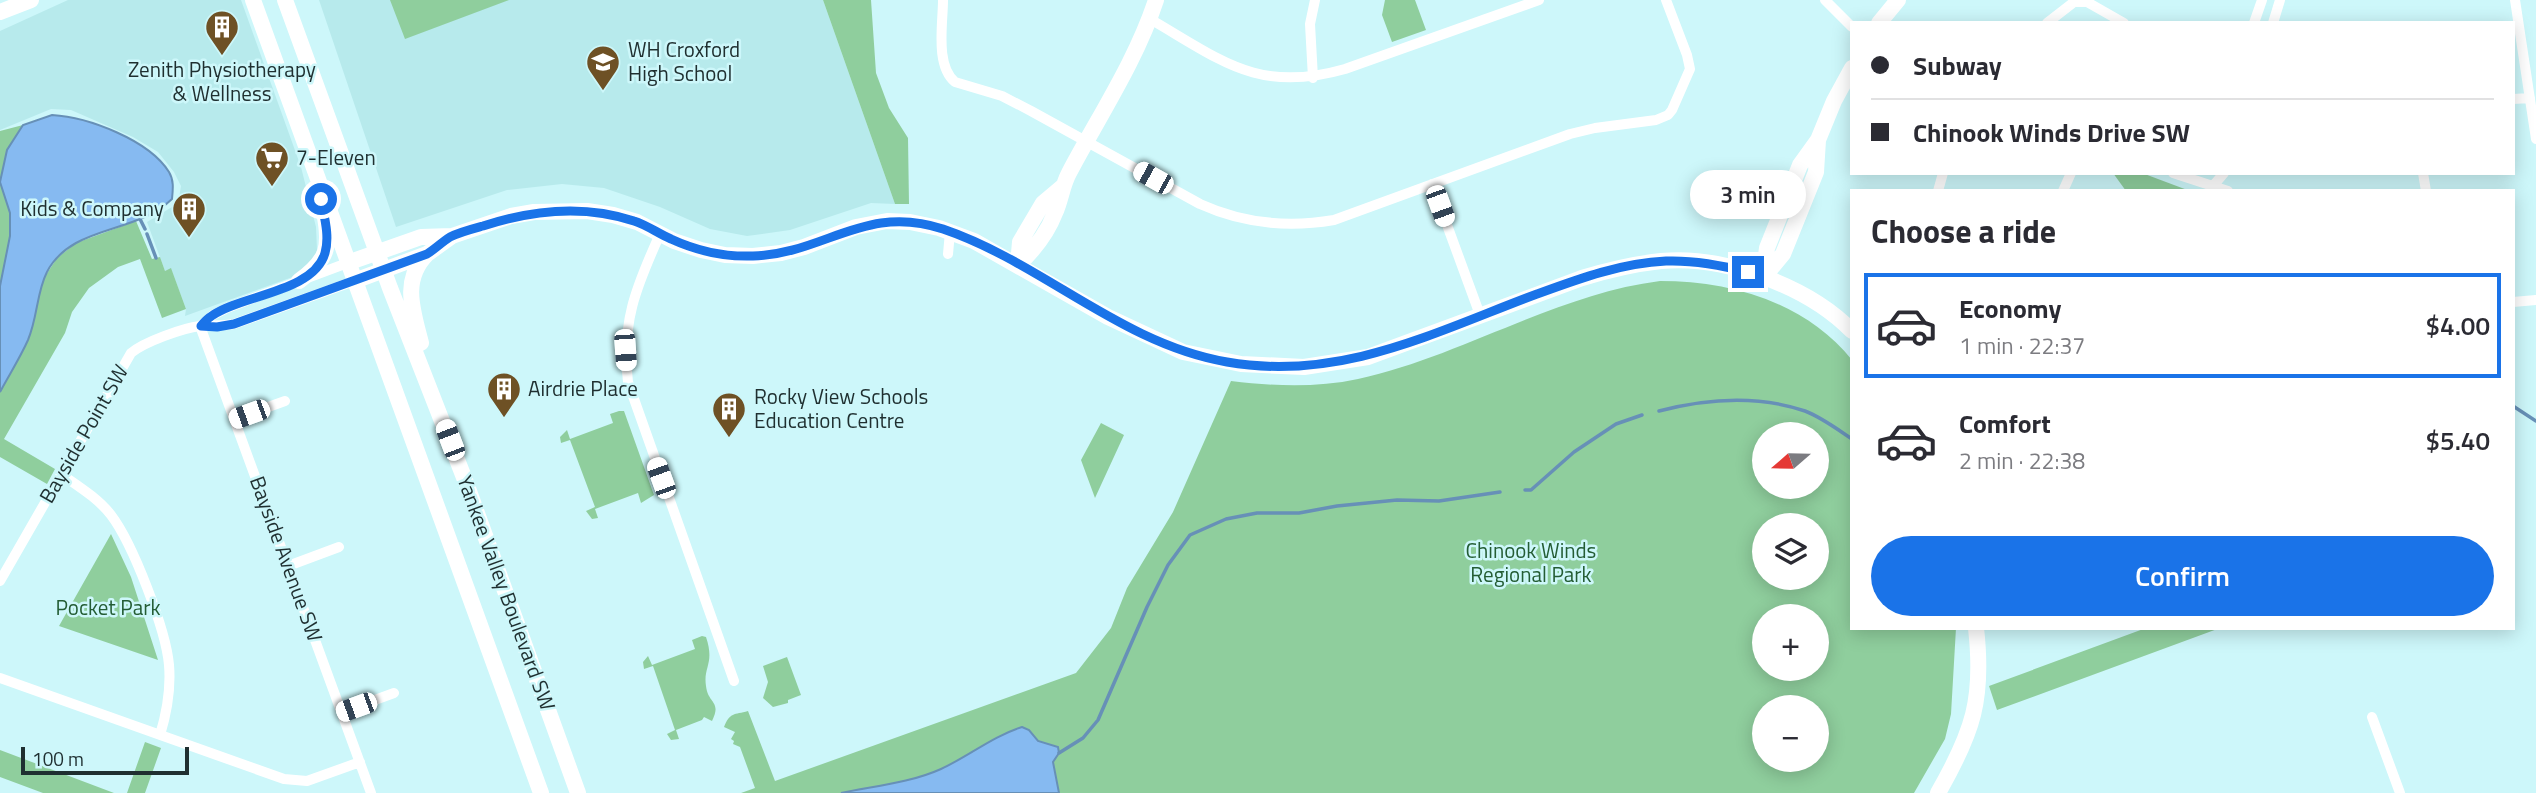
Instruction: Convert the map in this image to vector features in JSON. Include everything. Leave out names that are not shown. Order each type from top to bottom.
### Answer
[{"type":"street","points":[[0,12],[31,0]]},
{"type":"street","name":"Yankee Valley Boulevard SW","points":[[253,0],[541,793]]},
{"type":"street","name":"Yankee Valley Boulevard SW","points":[[285,0],[578,793]]},
{"type":"street","points":[[291,0],[296,28]]},
{"type":"street","points":[[943,0],[943,61],[949,77],[955,82],[1002,96],[1225,215],[1253,222],[1309,224],[1334,220],[1570,134],[1656,120],[1668,115],[1690,69],[1666,0]]},
{"type":"street","points":[[1018,265],[1020,242],[1044,203],[1062,187],[1129,64],[1156,0]]},
{"type":"street","points":[[1313,78],[1310,24],[1315,0]]},
{"type":"street","points":[[1150,19],[1228,64],[1250,73],[1279,79],[1313,78],[1539,0]]},
{"type":"street","points":[[1825,0],[1850,26]]},
{"type":"street","points":[[1881,21],[1898,0]]},
{"type":"street","points":[[2255,21],[2262,0]]},
{"type":"street","points":[[2274,21],[2280,0]]},
{"type":"street","points":[[2515,0],[2536,139]]},
{"type":"street","points":[[2050,21],[2074,2],[2087,2],[2120,21]]},
{"type":"street","points":[[1763,278],[1767,248],[1800,165],[1818,140],[1850,72]]},
{"type":"street","points":[[2515,99],[2530,98]]},
{"type":"street","points":[[299,281],[320,264],[325,252],[326,226],[316,172]]},
{"type":"street","points":[[2180,175],[2222,189]]},
{"type":"street","points":[[2212,175],[2213,186]]},
{"type":"street","points":[[2213,186],[2222,175]]},
{"type":"street","points":[[1432,184],[1480,315]]},
{"type":"street","points":[[201,326],[220,311],[421,237],[452,236],[511,216],[534,212],[587,211],[637,222],[701,250],[753,256],[781,253],[856,227],[887,221],[910,222],[974,241],[1108,317],[1163,344],[1225,362],[1252,365],[1304,367],[1368,357],[1582,278],[1609,270],[1662,261],[1722,265],[1763,278],[1787,287],[1818,305],[1850,329]]},
{"type":"street","points":[[948,254],[950,232]]},
{"type":"street","points":[[660,234],[629,314],[625,350],[628,382],[734,681]]},
{"type":"street","points":[[435,400],[417,327],[411,289],[412,276],[417,264],[427,254],[452,236]]},
{"type":"street","points":[[201,326],[234,324],[427,254]]},
{"type":"street","points":[[2515,302],[2536,300]]},
{"type":"street","name":"Bayside Avenue SW","points":[[201,326],[371,793]]},
{"type":"street","name":"Bayside Point SW","points":[[0,581],[131,352],[141,346],[201,326]]},
{"type":"street","points":[[235,419],[285,401]]},
{"type":"street","points":[[61,474],[110,513],[129,544],[144,581],[169,665],[167,710],[160,735]]},
{"type":"street","points":[[288,566],[339,547]]},
{"type":"street","points":[[1938,793],[1956,762],[1973,720],[1979,689],[1976,630]]},
{"type":"street","points":[[0,678],[293,781],[307,781],[360,762]]},
{"type":"street","points":[[342,712],[394,693]]},
{"type":"street","points":[[2372,717],[2400,793]]},
{"type":"shaded area","points":[[68,0],[241,0],[301,167],[316,227],[317,250],[314,264],[298,275],[185,316],[186,309],[171,269],[165,271],[147,222],[172,207],[179,198],[181,186],[158,152],[133,137],[71,110],[51,109],[0,130],[0,31]]},
{"type":"shaded area","name":"WH Croxford High School","points":[[319,0],[823,0],[895,204],[871,203],[790,230],[747,236],[710,229],[660,207],[604,188],[562,184],[507,190],[396,227]]},
{"type":"green space","points":[[390,0],[509,0],[405,39]]},
{"type":"green space","points":[[823,0],[871,0],[876,73],[889,108],[908,138],[909,204],[895,204]]},
{"type":"green space","points":[[1385,0],[1415,0],[1426,30],[1392,42],[1382,15]]},
{"type":"green space","points":[[23,125],[7,150],[0,182],[0,131]]},
{"type":"green space","points":[[2114,175],[2147,175],[2185,189],[2125,189]]},
{"type":"green space","points":[[0,182],[10,213],[10,236],[0,286]]},
{"type":"green space","points":[[136,221],[152,259],[160,257],[165,271],[171,268],[186,309],[162,318],[140,259],[118,267],[89,288],[72,312],[65,333],[4,439],[55,469],[47,484],[0,457],[0,392],[29,338],[40,284],[57,258],[76,243]]},
{"type":"green space","name":"Chinook Winds Regional Park","points":[[1660,281],[1713,285],[1765,299],[1789,310],[1812,323],[1850,358],[1850,630],[1956,630],[1951,714],[1945,739],[1914,793],[741,793],[755,788],[740,747],[733,744],[731,739],[735,732],[724,727],[733,715],[748,711],[775,781],[1076,673],[1111,628],[1127,588],[1173,512],[1231,381],[1294,385],[1358,379],[1434,356],[1546,312],[1621,288]]},
{"type":"green space","points":[[624,411],[654,495],[641,503],[638,493],[595,509],[598,518],[592,519],[586,511],[595,507],[570,440],[561,443],[560,437],[567,430],[570,439],[613,423],[610,414]]},
{"type":"green space","points":[[1101,423],[1124,435],[1095,498],[1081,460]]},
{"type":"green space","name":"Pocket Park","points":[[111,534],[131,577],[158,660],[59,626]]},
{"type":"green space","points":[[2141,630],[2215,630],[1997,710],[1989,686]]},
{"type":"green space","points":[[706,637],[709,653],[707,692],[715,706],[715,714],[712,721],[704,717],[676,730],[679,739],[671,740],[667,734],[675,730],[653,666],[644,669],[643,662],[648,656],[652,665],[695,649],[692,640]]},
{"type":"green space","points":[[787,657],[801,695],[788,700],[788,703],[773,707],[763,698],[768,682],[763,666]]},
{"type":"green space","points":[[145,742],[161,748],[145,793],[127,793]]},
{"type":"green space","points":[[0,750],[114,793],[43,793],[0,777]]},
{"type":"water","points":[[52,115],[100,125],[133,140],[160,160],[171,175],[172,199],[138,220],[76,243],[52,264],[41,287],[28,340],[0,392],[0,286],[10,236],[10,213],[0,182],[7,150],[23,125]]},
{"type":"water","points":[[1022,727],[1029,730],[1038,741],[1058,747],[1059,753],[1053,762],[1059,793],[841,793],[929,774]]},
{"type":"waterway","points":[[140,219],[145,229]]},
{"type":"waterway","points":[[147,234],[156,258]]},
{"type":"waterway","points":[[1659,411],[1732,400],[1769,403],[1805,411],[1850,438]]},
{"type":"waterway","points":[[2515,407],[2536,421]]},
{"type":"waterway","points":[[1525,490],[1531,490],[1574,452],[1616,424],[1642,415]]},
{"type":"waterway","points":[[1059,753],[1083,738],[1098,720],[1147,607],[1168,565],[1190,535],[1226,519],[1257,513],[1299,513],[1397,500],[1439,501],[1500,492]]},
{"type":"place","name":"Zenith Physiotherapy & Wellness","points":[[222,57]]},
{"type":"place","name":"WH Croxford High School","points":[[603,92]]},
{"type":"place","name":"7-Eleven","points":[[272,188]]},
{"type":"place","name":"Kids & Company","points":[[189,239]]},
{"type":"place","name":"Airdrie Place","points":[[504,419]]},
{"type":"place","name":"Rocky View Schools Education Centre","points":[[729,439]]},
{"type":"route","points":[[321,199],[327,241],[320,264],[299,281],[228,308],[213,315],[201,326],[234,324],[427,254],[452,236],[511,216],[557,211],[587,211],[613,215],[637,222],[674,241],[725,255],[781,253],[856,227],[887,221],[939,228],[974,241],[1108,317],[1163,344],[1183,352],[1225,362],[1262,366],[1304,367],[1368,357],[1582,278],[1638,264],[1691,261],[1748,272]]}]
